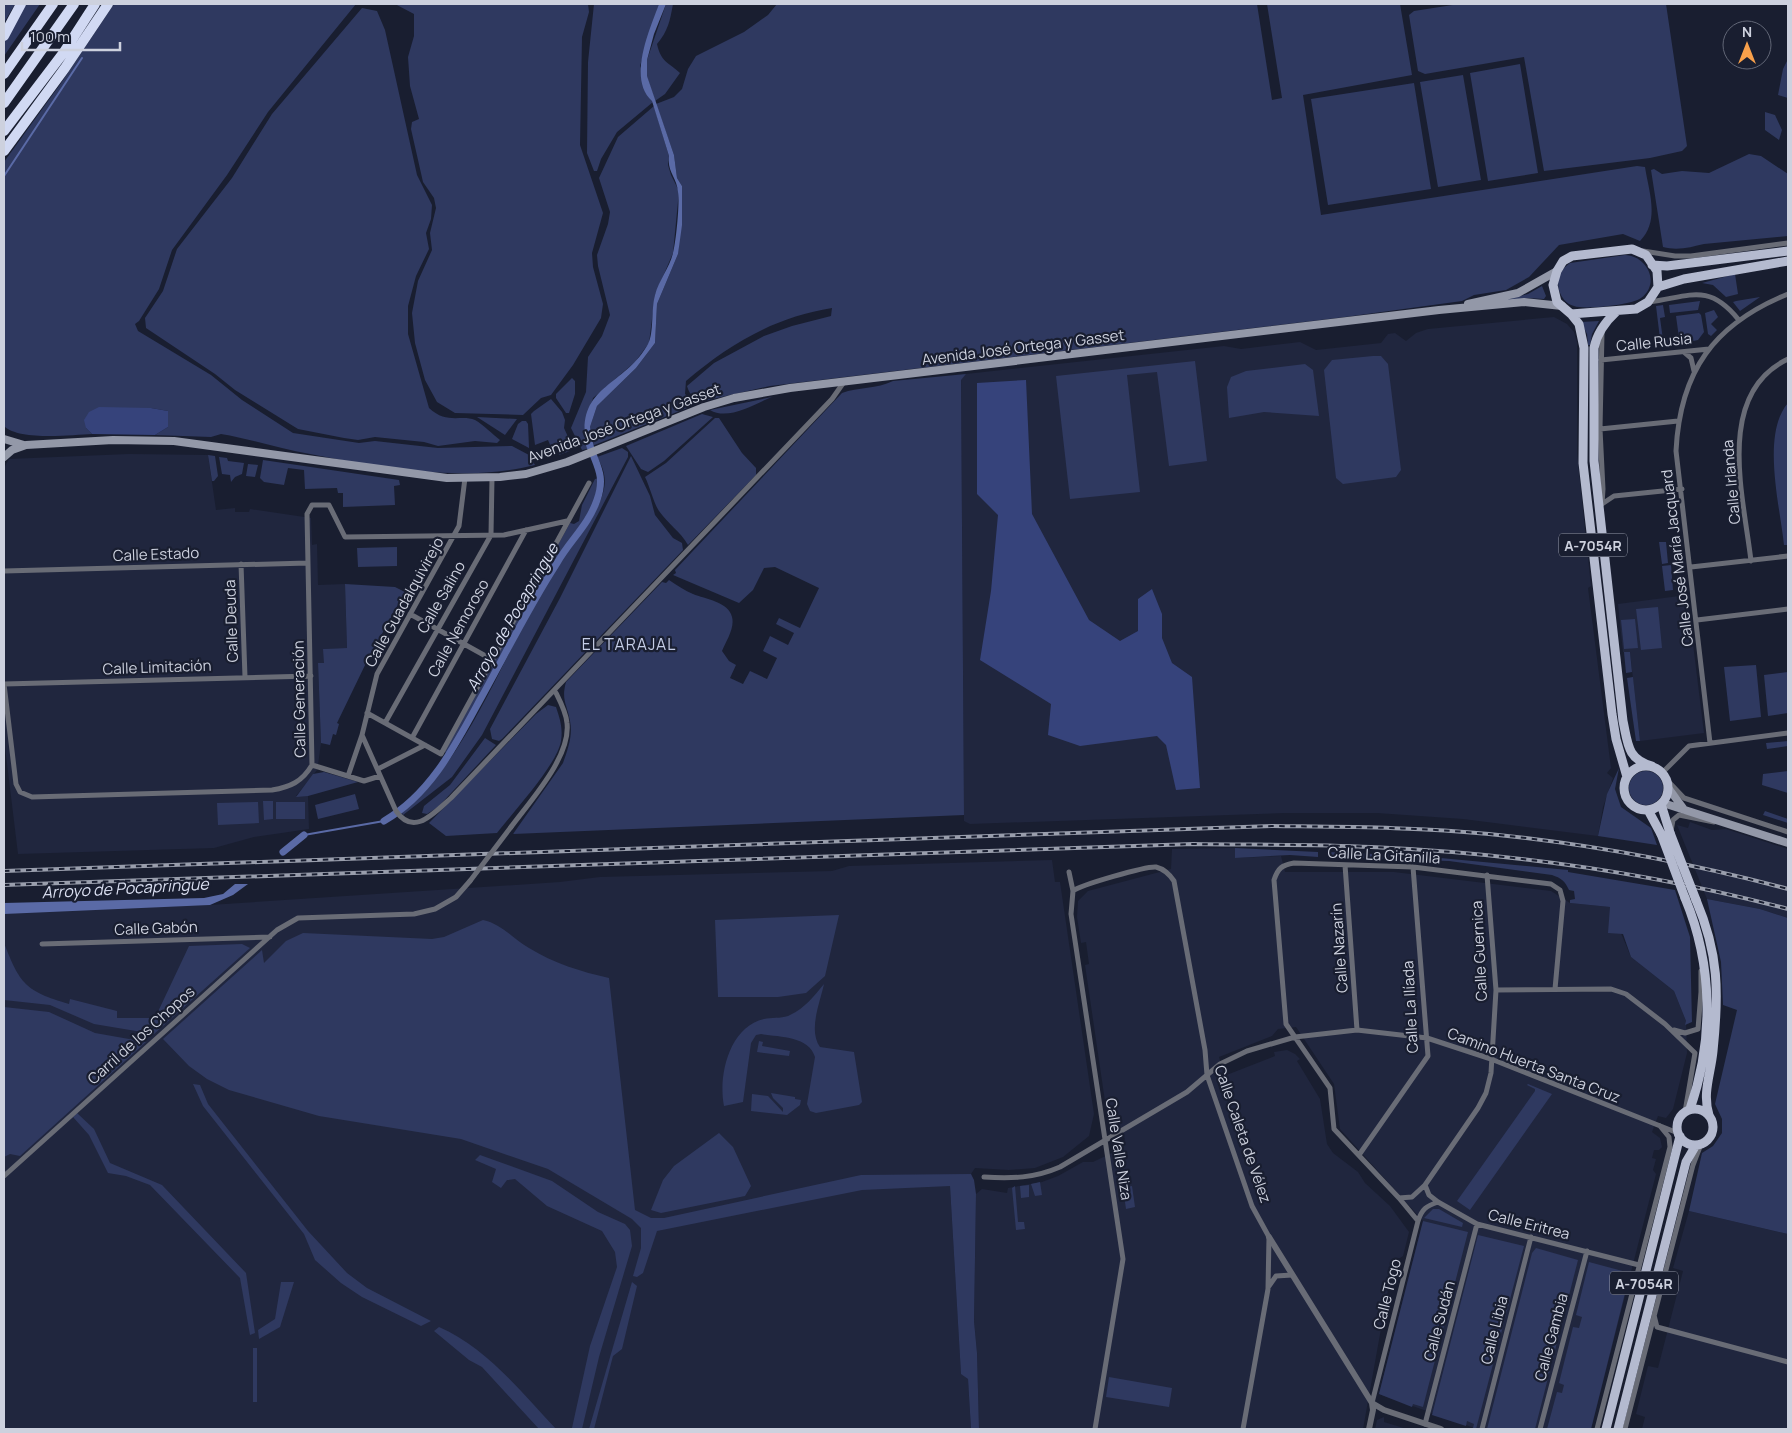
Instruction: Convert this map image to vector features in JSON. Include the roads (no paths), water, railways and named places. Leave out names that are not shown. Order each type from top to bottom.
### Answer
[{"type":"highway","points":[[4,36],[21,4]]},
{"type":"highway","points":[[4,74],[53,4]]},
{"type":"highway","points":[[4,103],[74,4]]},
{"type":"highway","points":[[4,131],[64,52],[95,4]]},
{"type":"highway","points":[[4,151],[65,68],[108,4]]},
{"type":"main road","points":[[1658,288],[1657,271],[1646,255],[1632,249],[1572,256],[1563,261],[1557,271],[1553,285],[1557,302],[1571,314],[1616,312],[1636,309],[1648,302],[1658,288],[1684,279],[1788,261]]},
{"type":"main road","points":[[1652,265],[1667,266],[1788,251]]},
{"type":"main road","name":"Avenida José Ortega y Gasset","points":[[1439,310],[1518,293],[1557,271]]},
{"type":"main road","name":"Avenida José Ortega y Gasset","points":[[4,457],[12,450],[26,445],[113,440],[174,441],[447,478],[492,478],[542,470],[734,398],[790,388],[1439,310],[1524,302],[1562,306]]},
{"type":"main road","name":"A-7054R","points":[[1616,312],[1596,337],[1594,348],[1594,461],[1600,520],[1622,721],[1630,752],[1639,763],[1652,766],[1666,780]]},
{"type":"main road","name":"A-7054R","points":[[1571,314],[1578,324],[1584,348],[1584,463],[1612,714],[1616,739],[1627,778],[1624,786],[1626,796],[1631,804],[1648,810],[1666,834],[1706,923],[1717,969],[1718,1009],[1713,1056],[1706,1089],[1713,1131],[1710,1137],[1699,1144],[1686,1162],[1618,1429]]},
{"type":"main road","name":"Avenida José Ortega y Gasset","points":[[4,439],[26,445]]},
{"type":"main road","points":[[1627,778],[1638,768],[1652,766]]},
{"type":"main road","points":[[1662,804],[1666,780]]},
{"type":"main road","points":[[1666,780],[1684,808]]},
{"type":"main road","points":[[1648,810],[1662,804],[1684,808],[1788,843]]},
{"type":"main road","name":"A-7054R","points":[[1606,1429],[1679,1135],[1679,1119],[1688,1111],[1698,1088],[1708,1018],[1707,983],[1702,948],[1666,834],[1662,804]]},
{"type":"main road","points":[[1688,1111],[1700,1109],[1709,1115]]},
{"type":"main road","points":[[1679,1135],[1687,1143],[1699,1144]]},
{"type":"street","points":[[1632,249],[1674,256],[1691,256],[1788,243]]},
{"type":"street","name":"Calle José María Jacquard","points":[[1710,743],[1682,489],[1676,451],[1678,421],[1682,402],[1694,372],[1710,349],[1738,319],[1788,294]]},
{"type":"street","points":[[1648,302],[1693,295],[1706,295],[1725,303],[1738,319]]},
{"type":"street","points":[[1600,520],[1603,489],[1600,429],[1603,328]]},
{"type":"street","name":"Calle Rusia","points":[[1601,360],[1710,349]]},
{"type":"street","points":[[1683,352],[1691,358],[1694,372]]},
{"type":"street","name":"Calle Irlanda","points":[[1751,561],[1739,456],[1739,432],[1745,407],[1759,384],[1775,368],[1788,359]]},
{"type":"street","points":[[362,735],[399,815],[414,824],[427,819],[555,691],[832,399],[844,382]]},
{"type":"street","points":[[1600,429],[1678,421]]},
{"type":"street","name":"Calle Guadalquivirejo","points":[[348,776],[362,735],[377,674],[456,534],[459,526],[465,478]]},
{"type":"street","name":"Calle Salino","points":[[385,723],[491,535],[492,478]]},
{"type":"street","points":[[367,713],[441,754],[491,659],[589,484]]},
{"type":"street","points":[[1603,489],[1614,496]]},
{"type":"street","points":[[1602,504],[1614,496],[1682,489]]},
{"type":"street","name":"Calle Generación","points":[[4,684],[16,784],[20,792],[32,797],[272,790],[289,787],[305,776],[312,765],[307,514],[312,505],[329,505],[345,537],[456,534]]},
{"type":"street","points":[[456,534],[491,535],[567,521]]},
{"type":"street","name":"Calle Nemoroso","points":[[412,738],[526,530]]},
{"type":"street","points":[[1691,567],[1788,556]]},
{"type":"street","name":"Calle Estado","points":[[4,571],[308,563]]},
{"type":"street","name":"Calle Deuda","points":[[241,564],[245,678]]},
{"type":"street","points":[[1697,620],[1788,609]]},
{"type":"street","points":[[410,614],[491,659]]},
{"type":"street","name":"Calle Limitación","points":[[4,684],[311,676]]},
{"type":"street","name":"Carril de los Chopos","points":[[4,1176],[270,936],[298,918],[421,912],[435,909],[456,896],[470,881],[554,768],[566,744],[568,724],[562,704],[555,691]]},
{"type":"street","points":[[1788,733],[1689,746],[1666,780],[1684,798],[1788,832]]},
{"type":"street","points":[[378,769],[425,746]]},
{"type":"street","points":[[312,765],[370,781],[380,776]]},
{"type":"street","points":[[1666,834],[1673,820],[1679,815],[1687,815],[1706,821],[1726,822]]},
{"type":"street","name":"Calle La Gitanilla","points":[[1295,1036],[1286,1024],[1274,880],[1277,871],[1283,865],[1413,867],[1551,884],[1560,890],[1563,901],[1555,989]]},
{"type":"street","name":"Calle Nazarín","points":[[1345,865],[1358,1030]]},
{"type":"street","name":"Calle Caleta de Vélez","points":[[1073,891],[1086,884],[1156,867],[1169,874],[1174,881],[1205,1050],[1207,1075],[1252,1206],[1292,1275],[1372,1403]]},
{"type":"street","name":"Calle La Ilíada","points":[[1359,1155],[1428,1056],[1413,867]]},
{"type":"street","name":"Calle Valle Niza","points":[[1069,872],[1073,891],[1071,914],[1123,1258],[1095,1429]]},
{"type":"street","name":"Calle Guernica","points":[[1399,1198],[1412,1197],[1425,1186],[1478,1108],[1486,1093],[1491,1058],[1496,990],[1487,875]]},
{"type":"street","name":"Calle Gabón","points":[[42,944],[270,936]]},
{"type":"street","points":[[1665,1024],[1679,1032],[1689,1033],[1698,1029],[1702,948]]},
{"type":"street","points":[[1496,990],[1611,989],[1626,994],[1665,1024],[1695,1053],[1688,1111]]},
{"type":"street","name":"Camino Huerta Santa Cruz","points":[[984,1177],[1012,1179],[1044,1174],[1077,1158],[1187,1092],[1220,1064],[1247,1052],[1295,1036],[1358,1030],[1427,1038],[1491,1058],[1679,1135]]},
{"type":"street","points":[[1295,1036],[1330,1088],[1334,1129],[1418,1221]]},
{"type":"street","points":[[1597,1429],[1667,1157],[1669,1138],[1660,1126]]},
{"type":"street","points":[[1667,1157],[1679,1135]]},
{"type":"street","points":[[1625,1429],[1699,1144]]},
{"type":"street","name":"Calle Eritrea","points":[[1425,1186],[1429,1195],[1438,1202],[1477,1224],[1639,1265]]},
{"type":"street","name":"Calle Togo","points":[[1372,1403],[1418,1221],[1427,1206],[1438,1202]]},
{"type":"street","name":"Calle Sudán","points":[[1425,1424],[1477,1224]]},
{"type":"street","points":[[1243,1429],[1268,1289],[1270,1237]]},
{"type":"street","name":"Calle Libia","points":[[1482,1429],[1531,1237]]},
{"type":"street","name":"Calle Gambia","points":[[1540,1429],[1586,1251]]},
{"type":"street","points":[[1268,1289],[1276,1276],[1292,1275]]},
{"type":"street","points":[[1654,1315],[1657,1328],[1788,1362]]},
{"type":"street","points":[[1372,1403],[1384,1410],[1441,1429]]},
{"type":"street","points":[[1369,1429],[1373,1410],[1372,1403]]},
{"type":"waterway","points":[[4,176],[82,58]]},
{"type":"waterway","name":"Arroyo de Pocapringue","points":[[384,821],[401,810],[415,797],[441,767],[462,733],[537,596],[562,555],[589,518],[597,500],[601,482],[588,438]]},
{"type":"waterway","name":"Arroyo de Pocapringue","points":[[304,835],[384,821]]},
{"type":"waterway","name":"Arroyo de Pocapringue","points":[[283,852],[304,835]]},
{"type":"railway","points":[[4,871],[1273,826],[1435,830],[1527,838],[1640,856],[1788,889]]},
{"type":"railway","points":[[4,885],[1193,844],[1304,845],[1424,850],[1529,860],[1633,875],[1737,896],[1788,909]]},
{"type":"district","name":"EL TARAJAL","points":[[629,644]]}]
